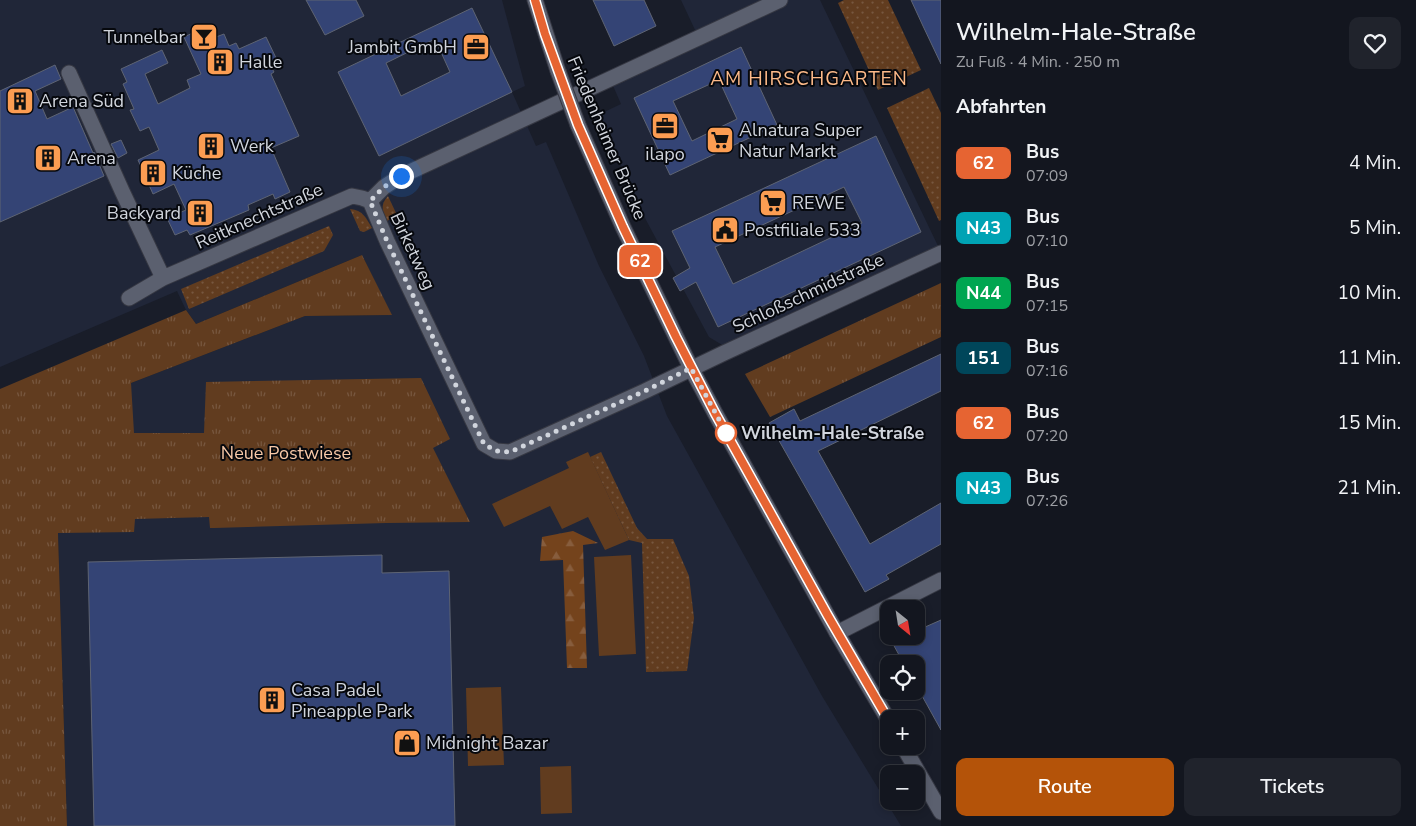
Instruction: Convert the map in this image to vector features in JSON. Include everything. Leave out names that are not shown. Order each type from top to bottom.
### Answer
[{"type":"street","name":"Friedenheimer Brücke","points":[[535,0],[578,125],[623,227],[691,368]]},
{"type":"street","name":"Birketweg","points":[[691,368],[510,452],[496,451],[484,444],[387,241],[370,201],[384,187],[401,176],[780,0]]},
{"type":"street","points":[[69,73],[163,278]]},
{"type":"street","name":"Reitknechtstraße","points":[[129,298],[163,278],[352,196],[370,201]]},
{"type":"street","name":"Schloßschmidstraße","points":[[691,368],[941,253]]},
{"type":"street","points":[[691,368],[837,633],[882,710]]},
{"type":"street","points":[[837,633],[941,580]]},
{"type":"street","points":[[908,755],[941,812]]},
{"type":"shaded area","points":[[0,0],[502,0],[525,86],[512,92],[536,146],[546,142],[599,266],[644,356],[667,416],[822,696],[880,791],[880,810],[891,810],[901,826],[67,826],[58,533],[131,383],[305,316],[391,315],[362,255],[196,324],[186,310],[177,291],[0,367]]},
{"type":"shaded area","points":[[681,0],[820,0],[938,246],[724,346],[709,337],[646,220],[600,114],[621,104],[607,72],[696,32]]},
{"type":"green space","points":[[844,0],[888,0],[921,70],[878,90],[838,3]]},
{"type":"green space","points":[[929,88],[941,113],[941,220],[939,221],[887,108]]},
{"type":"green space","points":[[388,196],[396,213],[394,217],[387,221],[383,208]]},
{"type":"green space","points":[[350,209],[361,213],[372,228],[364,232],[360,231]]},
{"type":"green space","points":[[329,226],[333,235],[324,251],[189,309],[181,289]]},
{"type":"green space","name":"Neue Postwiese","points":[[362,255],[392,315],[305,316],[131,383],[134,433],[204,433],[206,382],[421,378],[450,439],[433,448],[470,522],[210,528],[209,517],[135,519],[134,532],[58,533],[67,826],[0,826],[0,389],[186,310],[196,324]]},
{"type":"green space","points":[[941,283],[941,337],[770,417],[745,374]]},
{"type":"green space","points":[[588,452],[629,540],[605,550],[588,517],[562,529],[550,506],[504,527],[492,504],[569,468],[566,462]]},
{"type":"green space","points":[[601,452],[637,528],[647,539],[673,539],[689,576],[694,618],[687,671],[646,672],[642,543],[629,540],[590,457]]},
{"type":"green space","points":[[573,531],[598,543],[583,545],[587,668],[567,668],[563,560],[540,561],[542,537]]},
{"type":"green space","points":[[631,555],[636,654],[599,656],[594,557]]},
{"type":"green space","points":[[501,687],[504,765],[468,766],[466,688]]},
{"type":"green space","points":[[571,766],[572,813],[541,814],[540,767]]},
{"type":"building","points":[[306,0],[356,0],[364,16],[325,35]]},
{"type":"building","points":[[593,0],[644,0],[656,26],[614,46]]},
{"type":"building","points":[[911,0],[941,0],[941,64],[923,26]]},
{"type":"building","points":[[472,8],[512,92],[379,156],[338,72]],"holes":[[[435,39],[450,72],[401,96],[386,63]]]},
{"type":"building","points":[[210,25],[216,37],[224,34],[229,46],[236,43],[239,49],[266,37],[277,60],[269,63],[274,72],[271,74],[299,136],[271,148],[290,192],[275,199],[273,194],[248,205],[249,210],[190,235],[187,230],[175,235],[167,218],[186,210],[174,184],[153,194],[138,160],[159,150],[149,127],[140,131],[130,110],[134,109],[123,84],[127,82],[121,69],[162,50],[168,63],[145,74],[158,104],[190,88],[187,80],[201,74],[184,37]]},
{"type":"building","points":[[741,47],[777,125],[670,175],[634,98]],"holes":[[[719,80],[737,119],[692,141],[673,101]]]},
{"type":"building","name":"Arena","points":[[55,65],[61,79],[35,91],[47,119],[73,107],[104,176],[0,222],[0,91]]},
{"type":"building","points":[[876,136],[921,232],[718,327],[696,282],[680,291],[673,278],[690,268],[672,231]],"holes":[[[844,187],[862,223],[733,284],[715,247]]]},
{"type":"building","points":[[121,140],[127,153],[118,158],[111,144]]},
{"type":"building","points":[[941,354],[941,391],[818,451],[870,544],[941,503],[941,544],[886,575],[889,579],[865,592],[769,423],[794,409],[800,421]]},
{"type":"building","name":"Casa Padel Pineapple Park","points":[[382,555],[382,573],[449,571],[455,826],[94,826],[88,562]]},
{"type":"building","points":[[941,620],[941,730],[924,700],[925,655],[899,655],[894,645],[925,645],[925,627]]},
{"type":"bus line","name":"62","points":[[535,0],[545,34],[578,125],[623,227],[691,368],[828,616],[883,710]]},
{"type":"place","name":"Tunnelbar","points":[[204,37]]},
{"type":"place","name":"Jambit GmbH","points":[[476,47]]},
{"type":"place","name":"Halle","points":[[220,62]]},
{"type":"place","name":"Arena Süd","points":[[20,101]]},
{"type":"place","name":"ilapo","points":[[665,126]]},
{"type":"place","name":"Alnatura Super Natur Markt","points":[[720,140]]},
{"type":"place","name":"Werk","points":[[211,146]]},
{"type":"place","name":"Arena","points":[[48,158]]},
{"type":"place","name":"Küche","points":[[153,173]]},
{"type":"place","name":"REWE","points":[[773,203]]},
{"type":"place","name":"Backyard","points":[[200,213]]},
{"type":"place","name":"Postfiliale 533","points":[[725,230]]},
{"type":"place","name":"Wilhelm-Hale-Straße","points":[[726,433]]},
{"type":"place","name":"Casa Padel Pineapple Park","points":[[272,700]]},
{"type":"place","name":"Midnight Bazar","points":[[407,743]]},
{"type":"district","name":"AM HIRSCHGARTEN","points":[[809,79]]},
{"type":"route","points":[[401,176],[384,187],[370,201],[387,241],[484,444],[496,451],[510,452],[691,368],[728,436],[726,433]]}]
